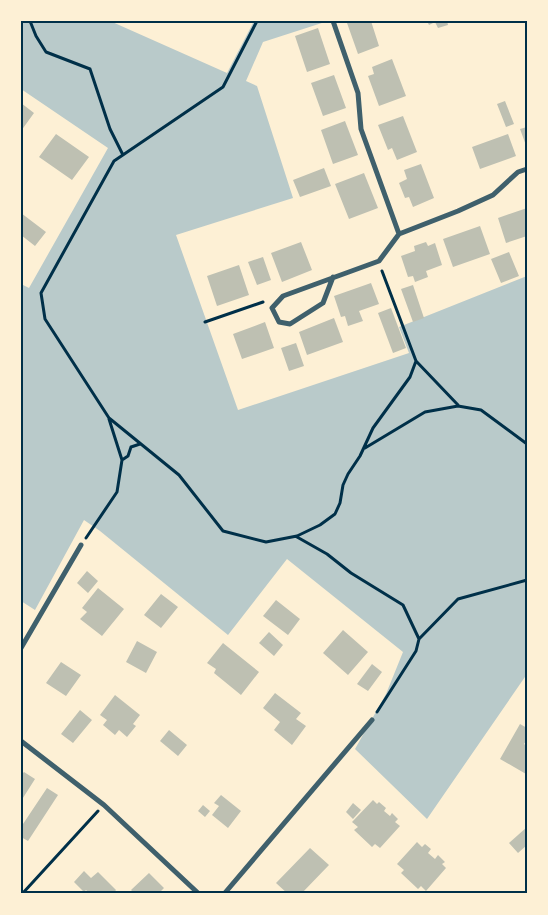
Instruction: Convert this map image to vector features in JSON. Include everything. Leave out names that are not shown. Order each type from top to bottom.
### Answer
[{"type":"street","points":[[333,21],[358,93],[361,129],[398,234]]},
{"type":"street","points":[[333,277],[323,304],[290,324],[280,322],[272,308],[282,296],[333,277],[378,261],[398,234],[458,211],[493,195],[518,172],[527,169]]},
{"type":"street","points":[[21,648],[81,545]]},
{"type":"street","points":[[224,894],[372,720]]},
{"type":"street","points":[[21,741],[104,805],[199,894]]},
{"type":"path","points":[[30,21],[36,36],[46,52],[90,69],[110,130],[123,155]]},
{"type":"path","points":[[81,545],[117,492],[122,460],[109,418],[45,319],[41,293],[114,161],[223,86],[257,21]]},
{"type":"path","points":[[378,261],[416,361],[458,406]]},
{"type":"path","points":[[204,322],[282,296]]},
{"type":"path","points":[[109,418],[179,475],[223,531],[266,542],[296,536],[320,525],[335,514],[348,474],[360,456],[373,428],[410,376],[416,361]]},
{"type":"path","points":[[364,448],[425,412],[458,406],[481,410],[527,444]]},
{"type":"path","points":[[122,460],[128,456],[131,447],[140,444]]},
{"type":"path","points":[[296,536],[327,554],[351,573],[403,605],[419,639]]},
{"type":"path","points":[[372,720],[416,651],[419,639],[458,599],[527,580]]},
{"type":"path","points":[[22,894],[104,805]]},
{"type":"shaded area","points":[[21,21],[110,21],[227,73],[254,21],[328,21],[263,42],[246,81],[257,86],[293,198],[176,235],[238,410],[409,353],[399,327],[527,276],[527,674],[427,819],[355,749],[386,694],[403,652],[287,559],[228,635],[84,520],[35,610],[21,601],[21,284],[29,288],[108,148],[21,89]]},
{"type":"building","points":[[352,21],[371,21],[379,46],[358,54],[347,23]]},
{"type":"building","points":[[427,21],[447,21],[448,25],[438,28],[435,22],[429,25]]},
{"type":"building","points":[[318,28],[330,64],[307,72],[295,36]]},
{"type":"building","points":[[392,59],[406,96],[379,106],[368,76],[374,74],[372,67]]},
{"type":"building","points":[[334,75],[346,108],[323,116],[311,83]]},
{"type":"building","points":[[505,101],[514,124],[506,127],[497,104]]},
{"type":"building","points":[[21,103],[34,113],[21,131]]},
{"type":"building","points":[[403,116],[417,152],[397,160],[392,148],[388,150],[378,125]]},
{"type":"building","points":[[345,121],[358,155],[333,164],[321,130]]},
{"type":"building","points":[[527,127],[527,148],[520,129]]},
{"type":"building","points":[[56,134],[89,157],[72,180],[39,157]]},
{"type":"building","points":[[508,134],[516,156],[480,169],[472,147]]},
{"type":"building","points":[[421,164],[434,198],[413,207],[409,197],[405,198],[399,183],[407,179],[404,170]]},
{"type":"building","points":[[324,168],[331,186],[300,197],[293,180]]},
{"type":"building","points":[[364,173],[378,208],[349,219],[335,184]]},
{"type":"building","points":[[527,208],[527,236],[506,243],[498,218]]},
{"type":"building","points":[[21,213],[46,232],[35,246],[21,235]]},
{"type":"building","points":[[480,226],[490,254],[453,267],[443,239]]},
{"type":"building","points":[[301,242],[312,270],[282,282],[271,253]]},
{"type":"building","points":[[426,242],[428,246],[435,243],[442,265],[426,271],[428,277],[415,282],[413,276],[408,277],[401,256],[415,251],[414,246]]},
{"type":"building","points":[[509,252],[519,276],[501,283],[491,259]]},
{"type":"building","points":[[263,257],[271,280],[257,285],[248,262]]},
{"type":"building","points":[[239,265],[249,295],[217,306],[207,276]]},
{"type":"building","points":[[371,283],[379,304],[359,311],[363,321],[348,326],[345,316],[341,317],[334,296]]},
{"type":"building","points":[[413,285],[424,318],[413,322],[401,289]]},
{"type":"building","points":[[391,308],[406,348],[393,353],[378,313]]},
{"type":"building","points":[[334,318],[343,342],[307,355],[299,332]]},
{"type":"building","points":[[265,322],[274,348],[242,359],[233,334]]},
{"type":"building","points":[[296,343],[304,366],[289,371],[281,348]]},
{"type":"building","points":[[87,571],[98,581],[88,593],[77,583]]},
{"type":"building","points":[[98,588],[124,609],[102,636],[80,619],[87,612],[82,608]]},
{"type":"building","points":[[161,594],[178,607],[161,628],[144,615]]},
{"type":"building","points":[[276,600],[300,619],[288,635],[263,616]]},
{"type":"building","points":[[343,630],[368,652],[348,675],[323,653]]},
{"type":"building","points":[[269,632],[283,645],[274,656],[259,643]]},
{"type":"building","points":[[137,641],[157,652],[146,673],[126,662]]},
{"type":"building","points":[[223,643],[259,672],[241,695],[214,673],[216,669],[207,663]]},
{"type":"building","points":[[61,662],[81,675],[66,696],[46,683]]},
{"type":"building","points":[[372,664],[382,672],[368,691],[357,684]]},
{"type":"building","points":[[275,693],[301,713],[296,719],[306,726],[292,745],[274,730],[280,722],[263,708]]},
{"type":"building","points":[[115,695],[140,715],[133,724],[136,726],[127,737],[119,730],[115,735],[103,725],[107,720],[100,715]]},
{"type":"building","points":[[80,710],[92,720],[73,743],[61,734]]},
{"type":"building","points":[[520,724],[527,728],[527,740],[524,744],[527,746],[526,774],[500,759]]},
{"type":"building","points":[[169,730],[187,745],[178,756],[160,741]]},
{"type":"building","points":[[24,772],[35,779],[21,801],[21,775]]},
{"type":"building","points":[[47,788],[58,795],[28,841],[21,837],[21,827]]},
{"type":"building","points":[[221,795],[241,811],[228,828],[212,815],[219,806],[214,803]]},
{"type":"building","points":[[373,800],[386,808],[384,811],[390,816],[392,813],[398,819],[395,822],[400,826],[380,848],[375,844],[372,847],[354,830],[358,827],[352,822]]},
{"type":"building","points":[[353,803],[361,810],[353,819],[346,812]]},
{"type":"building","points":[[203,805],[210,811],[205,817],[198,811]]},
{"type":"building","points":[[527,827],[527,845],[518,853],[509,843]]},
{"type":"building","points":[[417,842],[422,847],[425,844],[431,849],[428,853],[435,859],[438,855],[445,862],[442,864],[446,868],[426,891],[421,886],[418,889],[401,873],[404,870],[397,864]]},
{"type":"building","points":[[310,848],[329,865],[301,894],[288,894],[276,883]]},
{"type":"building","points":[[84,871],[91,878],[98,872],[116,890],[113,894],[90,894],[86,890],[84,892],[74,882]]},
{"type":"building","points":[[149,873],[164,888],[158,894],[135,894],[131,890]]}]
